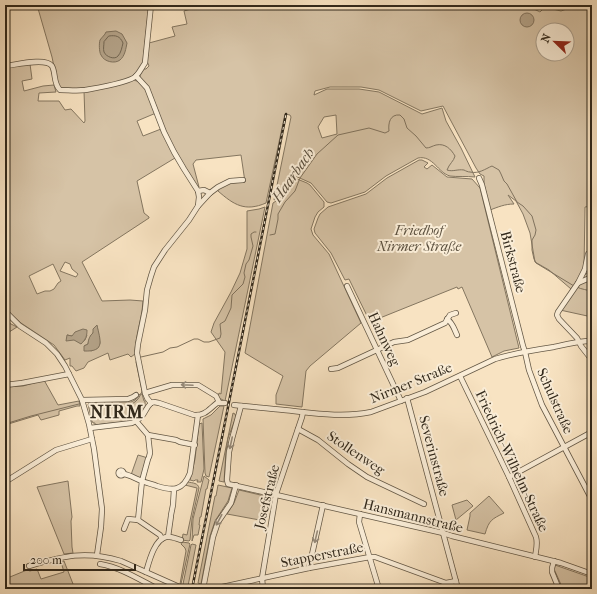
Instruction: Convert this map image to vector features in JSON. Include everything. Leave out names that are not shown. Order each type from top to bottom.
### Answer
[{"type":"street","points":[[5,6],[9,5]]},
{"type":"street","points":[[5,66],[33,62],[43,62],[48,64],[52,66],[57,87],[60,90],[91,89],[131,79],[136,76],[145,63],[151,5]]},
{"type":"street","points":[[136,76],[147,88],[164,132],[198,191],[198,206]]},
{"type":"street","name":"Birkstraße","points":[[479,178],[525,352]]},
{"type":"street","points":[[151,403],[145,393],[137,353],[147,290],[154,267],[198,206],[210,193],[218,187],[230,182],[244,180]]},
{"type":"street","points":[[198,191],[204,190],[210,193]]},
{"type":"street","points":[[588,254],[585,269],[576,286],[559,309],[558,315],[559,319],[577,338],[578,342],[592,360]]},
{"type":"street","points":[[576,286],[592,277]]},
{"type":"street","name":"Hahnweg","points":[[347,286],[401,401]]},
{"type":"street","points":[[5,311],[20,326],[57,354],[82,400],[90,428],[102,509],[97,556]]},
{"type":"street","points":[[331,369],[338,368],[394,342],[408,340],[445,322],[450,315],[456,313]]},
{"type":"street","points":[[447,319],[453,325],[457,335]]},
{"type":"street","name":"Nirmer Straße","points":[[234,405],[340,415],[361,414],[425,392],[495,359],[578,342],[592,341]]},
{"type":"street","name":"Schulstraße","points":[[525,352],[529,370],[542,405],[592,500]]},
{"type":"street","points":[[5,384],[22,383],[69,374]]},
{"type":"street","name":"Friedrich-Wilhelm-Straße","points":[[460,376],[538,541],[535,557]]},
{"type":"street","points":[[145,393],[172,385],[198,386],[216,396],[219,402]]},
{"type":"street","points":[[82,400],[128,399],[136,394]]},
{"type":"street","name":"Severinstraße","points":[[407,398],[458,589]]},
{"type":"street","points":[[90,428],[132,423],[142,417],[149,405],[154,402],[194,415],[205,413],[219,402],[225,403]]},
{"type":"street","name":"Hansmannstraße","points":[[241,406],[229,452],[228,484],[443,533],[554,561],[592,574]]},
{"type":"street","name":"Josefstraße","points":[[263,589],[262,578],[276,494],[303,412]]},
{"type":"street","points":[[124,474],[166,489],[180,487],[188,480],[190,474],[198,415]]},
{"type":"street","points":[[136,421],[148,435],[150,453],[142,481],[138,520]]},
{"type":"street","name":"Stollenweg","points":[[298,429],[318,440],[367,477],[424,504]]},
{"type":"street","points":[[509,477],[592,432]]},
{"type":"street","points":[[148,435],[195,445]]},
{"type":"street","points":[[5,482],[56,450],[92,439]]},
{"type":"street","points":[[203,589],[215,529],[231,503],[236,485]]},
{"type":"street","points":[[168,537],[174,489]]},
{"type":"street","points":[[309,568],[323,506]]},
{"type":"street","points":[[360,514],[359,522],[379,589]]},
{"type":"street","points":[[124,529],[128,519],[138,520],[160,535],[162,539]]},
{"type":"street","points":[[146,572],[153,551],[162,539],[168,537],[181,540]]},
{"type":"street","points":[[29,566],[63,556],[79,555],[106,557],[121,561],[184,589]]},
{"type":"street","name":"Stapperstraße","points":[[213,589],[309,568],[370,557],[375,557],[446,583],[456,581]]},
{"type":"street","points":[[554,561],[552,572],[560,589]]},
{"type":"street","points":[[100,564],[118,569],[153,588],[158,578]]},
{"type":"green space","points":[[37,5],[149,5],[143,62],[139,69],[130,78],[102,86],[88,88],[61,88],[58,86],[52,57]]},
{"type":"green space","points":[[204,5],[526,5],[540,12],[545,7],[561,11],[577,5],[592,5],[592,206],[585,207],[584,269],[578,281],[571,289],[549,270],[535,262],[530,233],[523,214],[516,201],[508,195],[514,204],[505,205],[490,210],[484,184],[484,176],[480,174],[476,168],[443,106],[421,111],[379,90],[361,87],[330,87],[315,91],[314,95],[327,89],[359,89],[379,92],[422,114],[442,108],[446,121],[475,177],[450,176],[442,172],[428,159],[418,158],[386,176],[365,192],[331,203],[327,202],[311,183],[293,175],[284,193],[274,200],[291,117],[290,115],[285,114],[266,203],[252,207],[240,206],[229,200],[218,191],[217,189],[231,183],[245,182],[241,155],[196,160],[193,164],[199,187],[197,186],[176,152],[140,77],[143,69],[146,69],[149,66],[147,61],[149,43],[175,36],[172,27],[187,24],[184,11]],"holes":[[[336,115],[337,134],[322,138],[318,127],[324,117]]]},
{"type":"green space","points":[[30,64],[32,79],[22,81],[24,91],[54,85],[56,92],[39,93],[38,101],[59,101],[65,110],[71,109],[84,123],[84,91],[132,80],[141,84],[150,98],[156,113],[137,121],[143,136],[161,129],[175,158],[137,181],[144,213],[149,218],[82,262],[102,301],[143,301],[135,354],[131,357],[128,354],[110,360],[108,353],[88,362],[84,368],[76,371],[72,366],[70,366],[70,358],[65,360],[54,345],[21,323],[5,309],[5,68]],"holes":[[[65,262],[70,264],[72,269],[78,274],[76,277],[60,271]],[[53,264],[61,281],[54,289],[37,294],[29,276]],[[97,326],[100,343],[98,348],[91,351],[84,346],[88,344],[90,337]],[[67,335],[87,335],[85,340],[81,343]]]},
{"type":"green space","name":"Friedhof Nirmer Straße","points":[[419,160],[428,163],[424,167],[427,169],[432,165],[447,177],[472,179],[480,188],[519,348],[504,351],[492,357],[462,287],[458,289],[457,287],[370,322],[349,279],[345,280],[331,253],[315,233],[314,229],[320,214],[328,207],[366,194],[387,178]]},
{"type":"green space","points":[[297,179],[310,185],[324,202],[324,207],[315,217],[311,229],[313,235],[329,254],[361,323],[306,371],[302,407],[276,404],[276,395],[283,376],[245,353],[273,203],[292,186]]},
{"type":"green space","points":[[265,207],[225,401],[219,399],[218,397],[219,393],[221,394],[225,352],[211,332],[214,323],[240,273],[247,249],[247,211]]},
{"type":"green space","points":[[592,269],[592,317],[560,310],[582,277]]},
{"type":"green space","points":[[5,321],[17,327],[6,334],[5,341]]},
{"type":"green space","points":[[44,380],[58,405],[79,401],[80,406],[59,411],[59,415],[41,420],[38,415],[5,425],[5,387],[23,386]]},
{"type":"green space","points":[[142,394],[145,401],[145,407],[140,416],[131,420],[115,423],[95,425],[95,423],[92,422],[88,404],[92,402],[131,402]]},
{"type":"green space","points":[[220,406],[224,406],[209,477],[206,476],[205,473],[203,419],[211,415]]},
{"type":"green space","points":[[233,413],[236,417],[228,438],[224,482],[219,481]]},
{"type":"green space","points":[[202,423],[204,469],[201,482],[197,482],[198,480],[190,480],[195,459],[199,424]]},
{"type":"green space","points":[[138,455],[148,458],[141,477],[139,478],[131,475]]},
{"type":"green space","points":[[204,476],[209,480],[200,517],[198,535],[194,535],[192,541],[193,519]]},
{"type":"green space","points":[[68,481],[72,517],[73,553],[64,554],[37,487]]},
{"type":"green space","points":[[188,482],[196,484],[199,488],[189,541],[182,540],[183,534],[187,535],[197,488],[185,485]]},
{"type":"green space","points":[[218,485],[232,488],[228,501],[215,521],[210,536],[201,584],[198,583]]},
{"type":"green space","points":[[239,490],[269,497],[265,521],[227,514],[234,503]]},
{"type":"green space","points":[[489,496],[504,513],[492,520],[485,534],[467,530],[470,513]]},
{"type":"green space","points":[[467,500],[473,506],[456,520],[452,505]]},
{"type":"green space","points":[[182,542],[190,544],[180,584],[186,551],[181,544]]},
{"type":"green space","points":[[192,544],[196,545],[188,586],[183,584]]},
{"type":"green space","points":[[64,561],[75,589],[5,589],[5,579],[27,570],[30,571],[37,569],[41,579],[64,572],[61,562]]},
{"type":"green space","points":[[555,565],[592,578],[592,589],[563,589],[554,569]]},
{"type":"water","points":[[527,13],[532,15],[534,20],[532,25],[527,27],[522,25],[520,20],[522,15]]},
{"type":"water","points":[[116,31],[122,34],[127,43],[122,58],[115,62],[110,62],[101,55],[100,40],[106,32]]},
{"type":"water","points":[[97,325],[100,340],[99,347],[91,351],[84,351],[84,346],[88,344],[89,338],[93,333],[93,329]]},
{"type":"water","points":[[83,329],[87,330],[87,334],[81,344],[74,340],[66,341],[67,335],[72,336],[75,332]]},
{"type":"waterway","name":"Haarbach","points":[[270,235],[275,234],[278,214],[285,202],[295,191],[300,178],[317,154],[338,135],[369,128],[385,133],[389,131],[390,120],[394,116],[400,115],[404,119],[407,128],[426,148],[442,145],[452,151],[455,156],[447,170],[476,172],[492,166],[499,170],[517,202],[532,216],[536,230],[532,240],[532,250],[536,263],[574,286]]},
{"type":"waterway","name":"Haarbach","points":[[141,357],[163,352],[194,339],[209,342],[220,338],[220,324],[225,321],[231,308],[232,295],[243,284],[246,264],[249,260],[253,246],[251,234],[256,232]]},
{"type":"waterway","name":"Haarbach","points":[[577,287],[592,292]]},
{"type":"waterway","name":"Haarbach","points":[[89,405],[106,406],[110,408],[117,405],[124,407],[135,402],[142,391],[136,362]]},
{"type":"waterway","name":"Haarbach","points":[[5,424],[79,404]]},
{"type":"railway","points":[[192,589],[286,114]]},
{"type":"district","name":"NIRM","points":[[117,412]]}]
